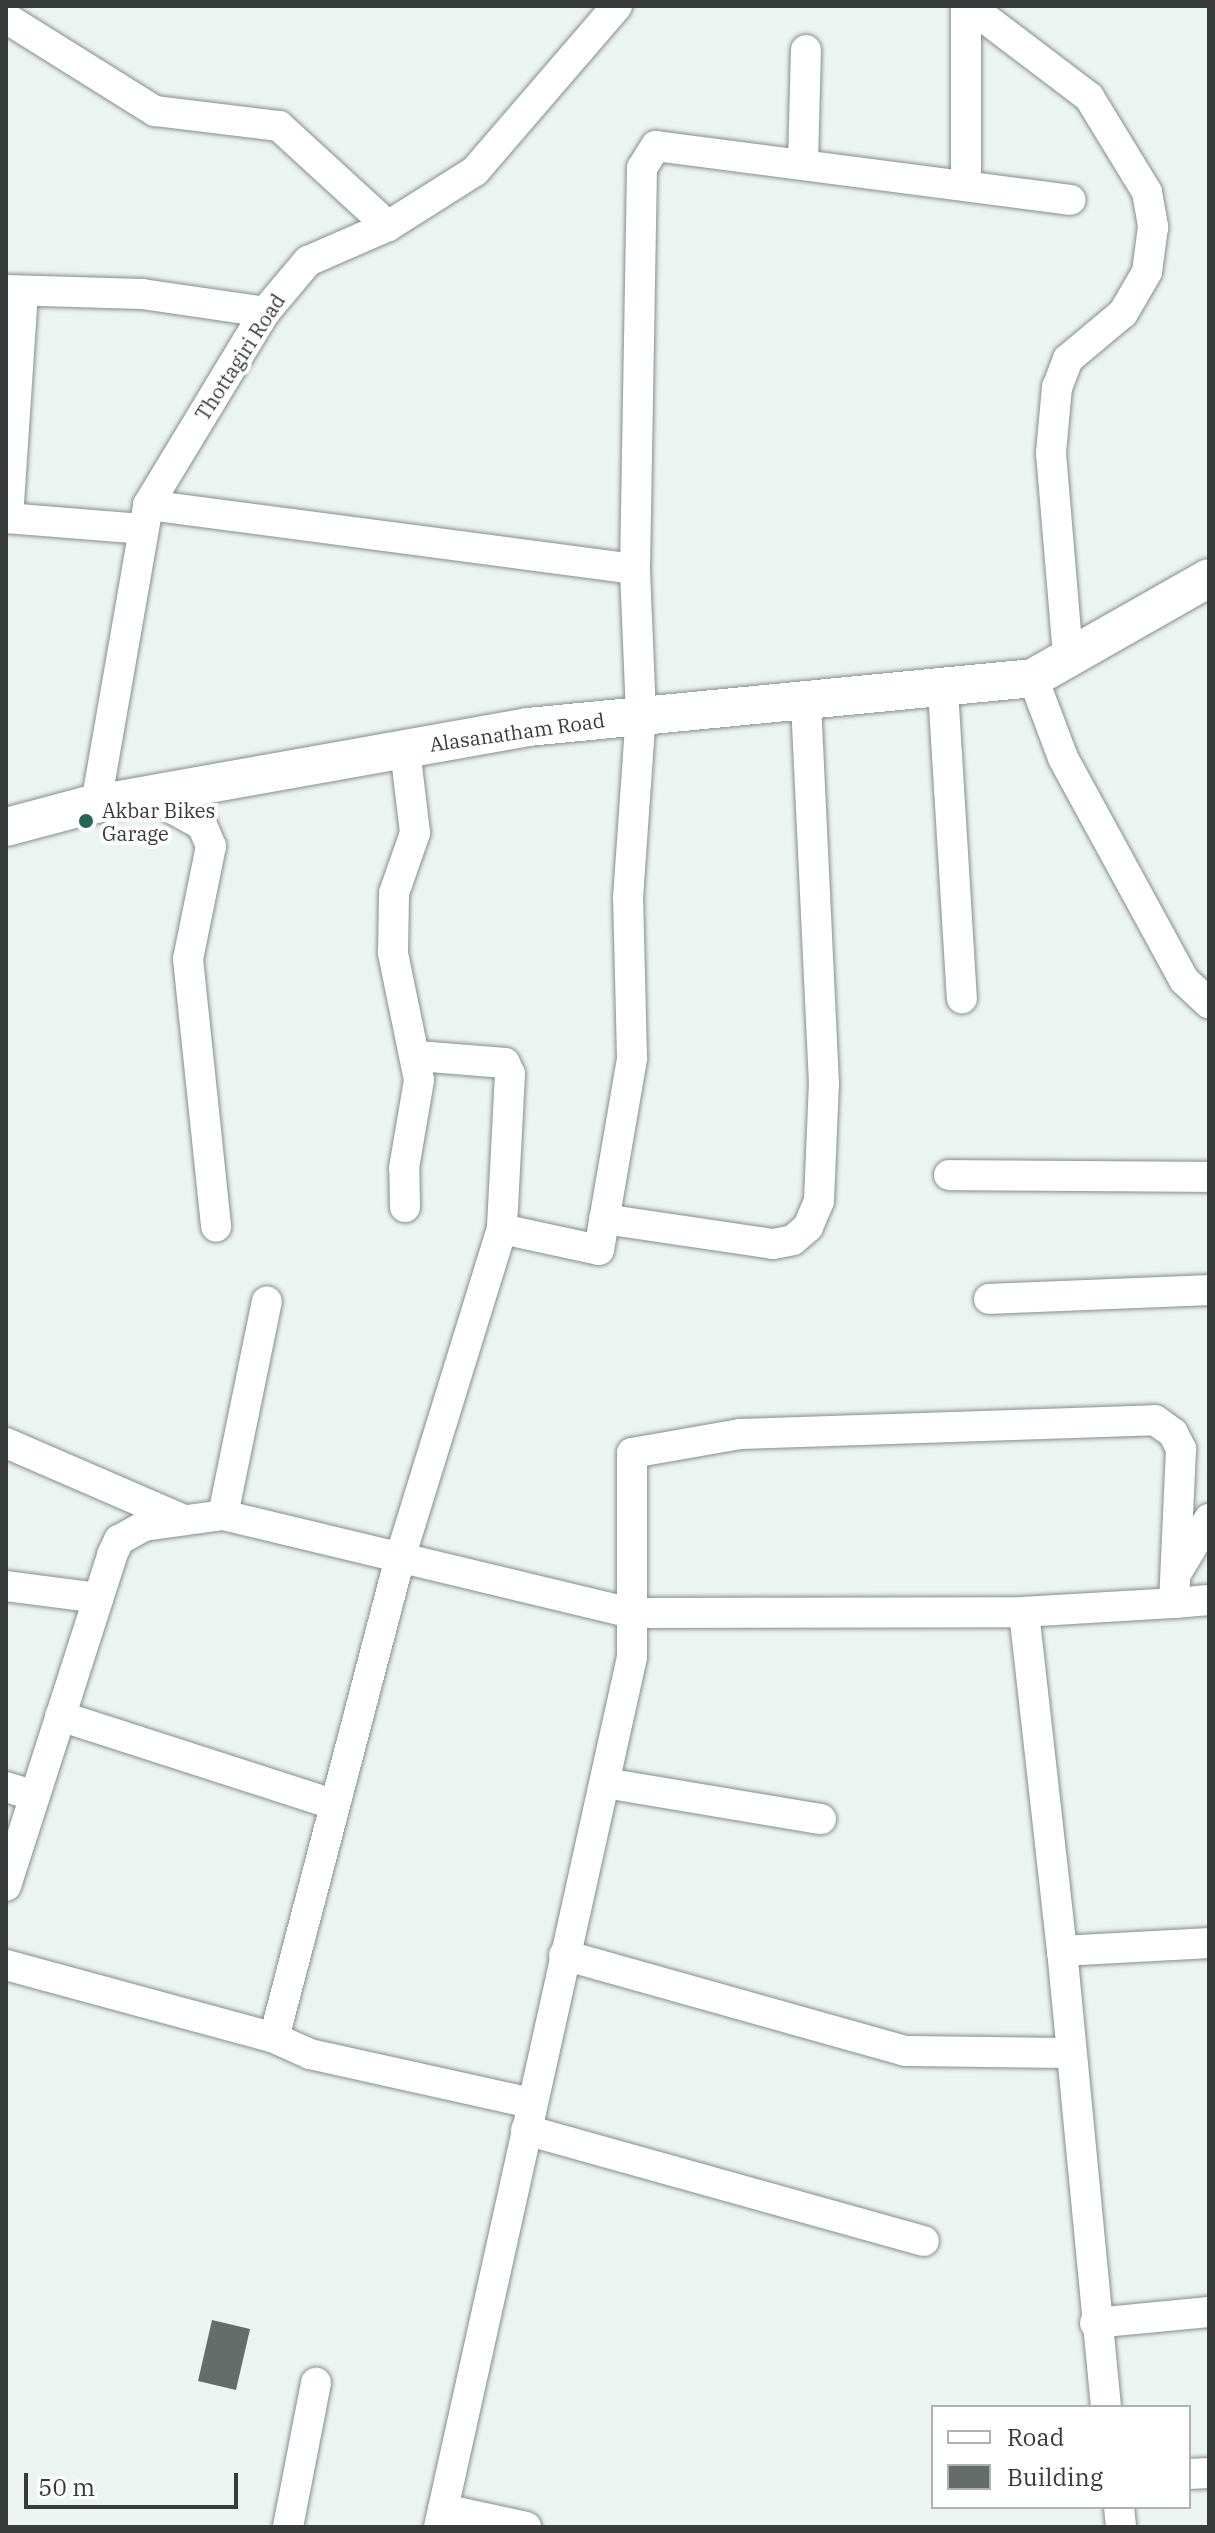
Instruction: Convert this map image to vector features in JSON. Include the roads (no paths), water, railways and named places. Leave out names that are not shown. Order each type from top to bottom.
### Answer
[{"type":"main road","points":[[1033,678],[1209,578]]},
{"type":"main road","name":"Alasanatham Road","points":[[6,827],[96,804],[167,791],[405,749],[641,714],[943,690],[1033,678]]},
{"type":"street","name":"Thottagiri Road","points":[[96,804],[145,517],[265,312],[308,261],[388,226],[475,171],[617,6]]},
{"type":"street","points":[[966,184],[967,6]]},
{"type":"street","points":[[967,6],[1089,97],[1147,192],[1153,227],[1147,272],[1123,313],[1068,359],[1057,387],[1051,453],[1068,657]]},
{"type":"street","points":[[6,18],[155,111],[279,126],[388,226]]},
{"type":"street","points":[[803,163],[806,50]]},
{"type":"street","points":[[502,1229],[599,1250],[632,1058],[628,898],[641,714],[635,569],[642,168],[656,146],[966,184],[1070,200]]},
{"type":"street","points":[[265,312],[142,294],[14,290],[7,518],[145,517],[635,569]]},
{"type":"street","points":[[1033,678],[1063,758],[1184,980],[1209,1003]]},
{"type":"street","points":[[943,690],[962,998]]},
{"type":"street","points":[[604,1219],[773,1244],[793,1240],[808,1227],[819,1201],[824,1084],[806,702]]},
{"type":"street","points":[[405,749],[415,833],[394,893],[393,953],[402,1013],[418,1056],[405,1207]]},
{"type":"street","points":[[167,791],[173,809],[202,825],[211,846],[188,959],[216,1227]]},
{"type":"street","points":[[274,2038],[400,1558],[502,1229],[510,1074],[505,1063],[418,1056]]},
{"type":"street","points":[[949,1175],[1209,1177]]},
{"type":"street","points":[[989,1299],[1209,1290]]},
{"type":"street","points":[[223,1515],[267,1301]]},
{"type":"street","points":[[526,2527],[441,2518],[632,1657],[632,1453],[740,1434],[1155,1420],[1173,1433],[1181,1449],[1174,1589]]},
{"type":"street","points":[[6,1443],[185,1520]]},
{"type":"street","points":[[6,1886],[20,1792],[60,1716],[119,1540],[144,1526],[223,1515],[632,1613],[1024,1612],[1174,1589],[1209,1600]]},
{"type":"street","points":[[1174,1589],[1209,1519]]},
{"type":"street","points":[[6,1586],[98,1598]]},
{"type":"street","points":[[1024,1612],[1062,1951],[1095,2323],[1106,2405]]},
{"type":"street","points":[[60,1716],[335,1805]]},
{"type":"street","points":[[605,1783],[821,1819]]},
{"type":"street","points":[[1062,1951],[1209,1943]]},
{"type":"street","points":[[564,1955],[905,2051],[1070,2053]]},
{"type":"street","points":[[6,1965],[274,2038],[310,2054],[529,2116],[924,2241]]},
{"type":"street","points":[[1095,2323],[1209,2312]]},
{"type":"street","points":[[288,2527],[316,2383]]},
{"type":"place","name":"Akbar Bikes Garage","points":[[86,821]]}]
